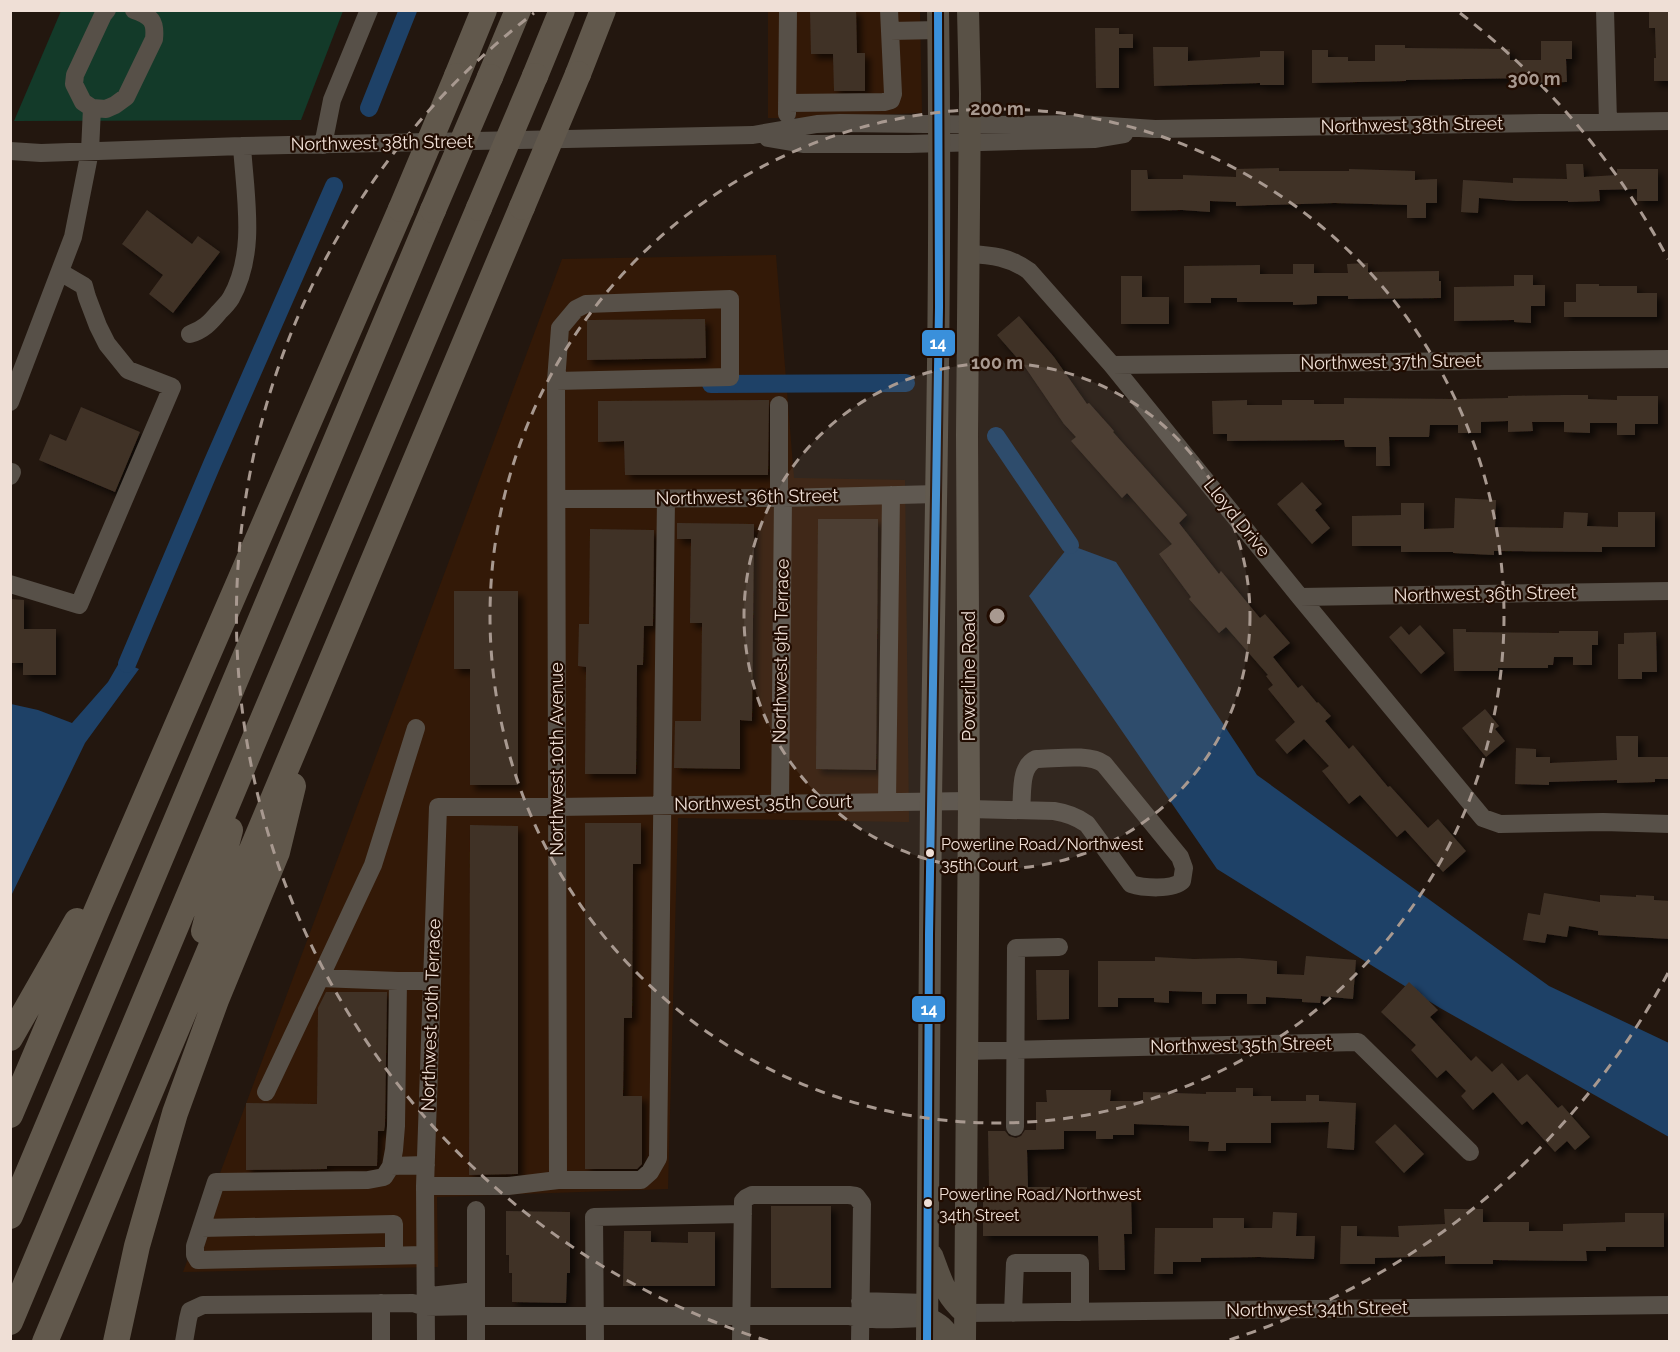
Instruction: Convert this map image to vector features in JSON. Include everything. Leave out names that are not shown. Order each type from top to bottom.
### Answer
[{"type":"highway","points":[[10,1115],[401,210],[484,10]]},
{"type":"highway","points":[[11,1214],[518,10]]},
{"type":"highway","points":[[10,1322],[562,10]]},
{"type":"highway","points":[[45,1341],[603,10]]},
{"type":"highway","points":[[116,1341],[137,1246],[175,1113],[216,1000],[276,852],[314,703]]},
{"type":"highway","points":[[182,1016],[252,745]]},
{"type":"highway","points":[[10,1038],[135,822]]},
{"type":"main road","name":"Powerline Road","points":[[965,1341],[969,805],[968,254],[970,133],[968,10]]},
{"type":"main road","name":"Powerline Road","points":[[927,1341],[931,801],[937,494],[940,133],[938,20]]},
{"type":"main road","points":[[928,1246],[945,1290],[952,1302],[965,1313]]},
{"type":"main road","points":[[927,1310],[951,1341]]},
{"type":"street","points":[[107,10],[80,65],[74,84],[83,102],[92,108],[106,109],[126,97],[154,39],[153,22],[147,14],[134,10]]},
{"type":"street","points":[[322,145],[332,100],[369,10]]},
{"type":"street","points":[[786,129],[788,10]]},
{"type":"street","points":[[787,103],[891,100],[893,94],[890,10]]},
{"type":"street","points":[[1605,10],[1608,122]]},
{"type":"street","points":[[890,31],[938,20]]},
{"type":"street","points":[[10,402],[18,357],[60,272],[73,237],[90,151],[92,108]]},
{"type":"street","name":"Northwest 38th Street","points":[[753,135],[803,144],[940,133],[1094,139],[1155,129],[1670,121]]},
{"type":"street","name":"Northwest 38th Street","points":[[10,151],[41,153],[242,146],[753,135],[817,124],[840,123],[940,133]]},
{"type":"street","points":[[190,334],[210,323],[231,299],[242,272],[248,241],[242,146]]},
{"type":"street","name":"Lloyd Drive","points":[[968,254],[1000,256],[1016,262],[1029,271],[1112,365],[1483,818],[1500,824],[1603,822],[1670,824]]},
{"type":"street","points":[[10,584],[79,605],[172,387],[128,370],[107,344],[84,286],[60,272]]},
{"type":"street","name":"Northwest 10th Avenue","points":[[556,381],[730,377],[730,299],[586,304],[576,309],[560,328],[556,381],[558,1180]]},
{"type":"street","name":"Northwest 37th Street","points":[[1112,365],[1670,359]]},
{"type":"street","name":"Northwest 9th Terrace","points":[[779,405],[780,803]]},
{"type":"street","name":"Northwest 36th Street","points":[[557,499],[781,498],[937,494]]},
{"type":"street","points":[[887,801],[891,495]]},
{"type":"street","points":[[425,1186],[508,1186],[558,1180],[642,1180],[658,1158],[666,498]]},
{"type":"street","name":"Northwest 36th Street","points":[[1300,597],[1670,591]]},
{"type":"street","points":[[266,1092],[373,865],[416,728]]},
{"type":"street","name":"Northwest 35th Court","points":[[557,807],[931,801],[1021,810],[1054,811],[1077,817],[1087,824],[1128,881],[1136,886],[1174,886],[1182,880],[1184,868],[1180,857],[1099,760],[1087,758],[1036,759],[1031,762],[1024,772],[1021,810]]},
{"type":"street","name":"Northwest 10th Terrace","points":[[426,1341],[425,1186],[438,807],[557,807]]},
{"type":"street","points":[[1015,1127],[1016,948],[1059,947]]},
{"type":"street","points":[[320,978],[432,981]]},
{"type":"street","points":[[398,981],[396,1126],[391,1166],[384,1177],[368,1180],[216,1182],[195,1246],[195,1255],[198,1260],[425,1255]]},
{"type":"street","name":"Northwest 35th Street","points":[[966,1052],[1358,1042],[1470,1152]]},
{"type":"street","points":[[391,1166],[426,1165]]},
{"type":"street","points":[[741,1341],[743,1201],[752,1195],[856,1196],[862,1204],[860,1341]]},
{"type":"street","points":[[476,1210],[476,1341]]},
{"type":"street","points":[[595,1341],[594,1216],[743,1214]]},
{"type":"street","points":[[201,1228],[394,1224],[394,1255]]},
{"type":"street","points":[[1013,1313],[1015,1263],[1080,1263],[1080,1312]]},
{"type":"street","points":[[184,1341],[190,1311],[203,1305],[381,1304],[425,1301],[595,1317],[849,1316],[860,1310],[927,1310]]},
{"type":"street","points":[[381,1304],[381,1341]]},
{"type":"street","name":"Northwest 34th Street","points":[[965,1313],[1670,1305]]},
{"type":"shaded area","points":[[768,11],[920,11],[922,113],[768,118]]},
{"type":"shaded area","points":[[776,255],[794,478],[905,480],[909,822],[678,818],[668,1189],[437,1197],[438,1267],[183,1272],[562,259]]},
{"type":"green space","points":[[61,11],[343,11],[301,120],[14,121]]},
{"type":"water","points":[[1070,545],[1116,562],[1257,775],[1549,986],[1669,1043],[1669,1137],[1440,1008],[1217,869],[1029,596]]},
{"type":"water","points":[[119,663],[139,669],[85,743],[11,896],[11,704],[38,710],[72,723],[108,682]]},
{"type":"building","points":[[810,10],[856,10],[857,53],[865,53],[865,91],[834,91],[833,54],[811,54]]},
{"type":"building","points":[[1649,10],[1670,10],[1670,81],[1654,81],[1655,28],[1649,28]]},
{"type":"building","points":[[1095,28],[1119,28],[1119,34],[1133,34],[1133,48],[1119,48],[1119,88],[1096,88]]},
{"type":"building","points":[[1541,41],[1572,41],[1572,59],[1566,59],[1567,82],[1527,83],[1527,78],[1312,83],[1312,50],[1328,50],[1328,57],[1348,57],[1348,61],[1375,61],[1375,45],[1405,45],[1405,48],[1510,49],[1510,60],[1541,60]]},
{"type":"building","points":[[1153,47],[1188,47],[1188,61],[1260,57],[1260,51],[1284,51],[1284,85],[1260,85],[1260,83],[1154,86]]},
{"type":"building","points":[[1566,164],[1583,164],[1584,177],[1617,175],[1617,169],[1658,169],[1658,201],[1637,201],[1637,189],[1599,190],[1600,201],[1516,201],[1479,198],[1478,213],[1461,212],[1463,180],[1513,183],[1513,178],[1567,179]]},
{"type":"building","points":[[1279,168],[1279,171],[1349,171],[1349,169],[1415,171],[1415,180],[1437,179],[1437,203],[1426,203],[1426,218],[1407,218],[1407,205],[1334,203],[1236,206],[1236,202],[1210,201],[1210,212],[1131,211],[1131,170],[1147,170],[1148,179],[1183,179],[1183,175],[1236,177],[1236,169]]},
{"type":"building","points":[[147,210],[192,244],[198,236],[220,252],[173,313],[149,294],[163,275],[122,244]]},
{"type":"building","points":[[1368,263],[1368,272],[1439,271],[1441,298],[1348,299],[1348,296],[1317,296],[1317,304],[1293,305],[1293,302],[1237,302],[1237,298],[1211,298],[1211,303],[1184,303],[1184,266],[1260,265],[1260,274],[1293,274],[1293,264],[1314,264],[1314,273],[1348,273],[1347,264]]},
{"type":"building","points":[[1514,275],[1533,275],[1533,285],[1545,285],[1545,306],[1531,306],[1531,323],[1514,322],[1514,320],[1454,321],[1454,287],[1514,286]]},
{"type":"building","points":[[1121,276],[1142,276],[1142,297],[1169,297],[1169,324],[1121,324]]},
{"type":"building","points":[[1576,284],[1637,286],[1637,293],[1657,293],[1657,317],[1564,317],[1564,302],[1576,302]]},
{"type":"building","points":[[1019,316],[1054,357],[1087,404],[1089,403],[1187,515],[1179,523],[1219,574],[1221,571],[1260,618],[1265,614],[1290,643],[1273,657],[1298,688],[1302,685],[1331,716],[1325,721],[1349,749],[1353,745],[1388,787],[1390,786],[1428,828],[1438,819],[1466,851],[1443,872],[1405,830],[1397,837],[1360,795],[1349,804],[1322,771],[1329,766],[1304,739],[1287,754],[1275,740],[1295,722],[1268,689],[1273,685],[1266,676],[1268,675],[1226,627],[1219,633],[1189,599],[1191,597],[1159,554],[1172,544],[1127,493],[1122,498],[1071,441],[1076,437],[1064,424],[1025,367],[997,335]]},
{"type":"building","points":[[705,319],[706,358],[587,360],[587,320]]},
{"type":"building","points":[[1588,395],[1588,399],[1617,400],[1617,396],[1658,396],[1658,424],[1635,424],[1635,435],[1617,435],[1617,423],[1590,423],[1590,433],[1564,432],[1564,422],[1532,422],[1533,431],[1508,432],[1508,421],[1481,422],[1481,433],[1458,433],[1458,425],[1430,425],[1429,437],[1389,437],[1390,466],[1376,466],[1376,447],[1345,447],[1344,440],[1227,441],[1227,434],[1213,434],[1212,401],[1247,400],[1247,405],[1282,405],[1282,400],[1314,400],[1314,404],[1344,404],[1344,398],[1457,399]]},
{"type":"building","points":[[769,400],[768,475],[625,475],[624,441],[598,442],[598,401]]},
{"type":"building","points":[[81,407],[140,432],[115,492],[39,460],[50,434],[66,441]]},
{"type":"building","points":[[1302,482],[1322,504],[1315,510],[1330,528],[1312,544],[1277,504]]},
{"type":"building","points":[[1455,498],[1496,500],[1495,527],[1563,528],[1564,512],[1588,513],[1587,526],[1618,527],[1618,512],[1655,512],[1655,547],[1602,547],[1602,552],[1494,551],[1494,555],[1401,552],[1401,546],[1352,546],[1352,516],[1401,515],[1401,503],[1424,503],[1424,529],[1454,528]]},
{"type":"building","points":[[818,519],[878,519],[876,770],[816,769]]},
{"type":"building","points":[[677,523],[754,524],[752,721],[740,720],[740,769],[674,768],[675,721],[701,721],[702,623],[690,623],[691,539],[677,539]]},
{"type":"building","points":[[590,529],[654,530],[653,626],[644,626],[643,665],[637,665],[636,774],[585,774],[586,667],[578,666],[579,624],[589,624]]},
{"type":"building","points":[[454,591],[518,591],[518,785],[470,785],[470,669],[454,669]]},
{"type":"building","points":[[10,599],[24,600],[24,629],[56,629],[56,675],[23,675],[23,663],[10,663]]},
{"type":"building","points":[[1420,625],[1445,653],[1421,674],[1389,637],[1401,626],[1409,635]]},
{"type":"building","points":[[1453,629],[1466,629],[1466,632],[1598,631],[1598,645],[1592,645],[1592,665],[1573,665],[1573,657],[1554,657],[1553,665],[1548,665],[1548,668],[1454,671]]},
{"type":"building","points":[[1656,632],[1657,672],[1642,672],[1642,679],[1618,679],[1618,644],[1624,644],[1624,633]]},
{"type":"building","points":[[1485,709],[1499,726],[1495,729],[1505,741],[1486,757],[1462,728]]},
{"type":"building","points":[[1616,736],[1638,736],[1638,757],[1670,757],[1670,779],[1655,779],[1655,782],[1617,783],[1617,780],[1549,782],[1549,785],[1515,784],[1516,748],[1536,749],[1536,757],[1550,757],[1550,763],[1617,760]]},
{"type":"building","points":[[585,823],[641,823],[641,864],[633,864],[632,1018],[624,1018],[623,1096],[642,1096],[642,1164],[637,1169],[585,1169]]},
{"type":"building","points":[[470,825],[518,826],[518,1174],[469,1175]]},
{"type":"building","points":[[1544,893],[1600,902],[1600,895],[1654,896],[1654,900],[1670,901],[1670,939],[1598,935],[1598,931],[1569,926],[1567,937],[1547,934],[1545,943],[1523,940],[1528,913],[1540,915]]},
{"type":"building","points":[[1306,956],[1356,960],[1353,999],[1321,996],[1320,1003],[1302,1002],[1302,999],[1266,997],[1266,1004],[1247,1004],[1247,994],[1216,994],[1216,1004],[1202,1004],[1202,992],[1169,991],[1169,1003],[1154,1002],[1154,998],[1118,998],[1118,1007],[1098,1007],[1098,961],[1155,961],[1155,957],[1240,958],[1277,961],[1277,974],[1304,975]]},
{"type":"building","points":[[1036,970],[1069,970],[1069,1019],[1037,1020]]},
{"type":"building","points":[[1409,982],[1438,1010],[1430,1017],[1471,1061],[1476,1056],[1492,1072],[1502,1063],[1518,1081],[1527,1074],[1558,1108],[1562,1105],[1590,1137],[1575,1150],[1567,1141],[1555,1152],[1527,1121],[1522,1125],[1493,1092],[1473,1110],[1461,1096],[1466,1091],[1446,1070],[1437,1078],[1411,1050],[1416,1045],[1381,1012]]},
{"type":"building","points":[[326,992],[387,992],[385,1125],[384,1131],[378,1131],[377,1166],[246,1170],[246,1103],[317,1104],[318,1008]]},
{"type":"building","points":[[1236,1088],[1253,1088],[1253,1096],[1271,1096],[1271,1101],[1306,1101],[1306,1095],[1319,1095],[1319,1101],[1356,1103],[1354,1150],[1327,1148],[1329,1122],[1271,1123],[1271,1143],[1226,1143],[1226,1151],[1208,1151],[1209,1142],[1189,1141],[1189,1126],[1134,1124],[1134,1135],[1113,1135],[1113,1139],[1096,1139],[1096,1131],[1064,1131],[1064,1149],[1027,1150],[1028,1187],[1087,1187],[1087,1196],[1131,1195],[1132,1234],[1124,1234],[1125,1270],[1099,1270],[1098,1236],[983,1236],[983,1187],[989,1187],[988,1131],[1005,1131],[1009,1136],[1016,1138],[1021,1136],[1025,1130],[1036,1130],[1036,1102],[1047,1102],[1046,1090],[1111,1090],[1110,1101],[1143,1101],[1143,1092],[1206,1094],[1206,1092],[1236,1092]]},
{"type":"building","points":[[1395,1124],[1424,1154],[1404,1173],[1375,1142]]},
{"type":"building","points":[[771,1206],[831,1206],[831,1288],[771,1288]]},
{"type":"building","points":[[1444,1209],[1483,1209],[1483,1222],[1529,1222],[1529,1231],[1563,1231],[1563,1224],[1625,1222],[1625,1213],[1664,1213],[1664,1247],[1606,1247],[1606,1251],[1586,1251],[1587,1261],[1493,1260],[1493,1264],[1445,1264],[1445,1256],[1375,1258],[1375,1264],[1340,1264],[1341,1226],[1357,1226],[1357,1236],[1399,1237],[1398,1226],[1445,1224]]},
{"type":"building","points":[[506,1211],[570,1212],[570,1273],[567,1273],[566,1303],[512,1302],[512,1273],[509,1273],[509,1255],[506,1255]]},
{"type":"building","points":[[1273,1212],[1297,1213],[1296,1236],[1315,1236],[1314,1259],[1201,1258],[1201,1262],[1173,1262],[1173,1274],[1154,1274],[1155,1228],[1213,1228],[1213,1218],[1244,1218],[1244,1228],[1272,1228]]},
{"type":"building","points":[[624,1231],[651,1231],[651,1242],[688,1243],[688,1232],[715,1232],[715,1286],[623,1286]]},
{"type":"waterway","points":[[369,108],[408,10]]},
{"type":"waterway","points":[[127,664],[334,186]]},
{"type":"waterway","points":[[711,384],[906,383]]},
{"type":"waterway","points":[[996,436],[1070,545]]},
{"type":"transit line","name":"14","points":[[927,1342],[929,935],[939,307],[938,10]]},
{"type":"place","name":"Powerline Road/Northwest 35th Court","points":[[930,853]]},
{"type":"place","name":"Powerline Road/Northwest 34th Street","points":[[928,1203]]}]
